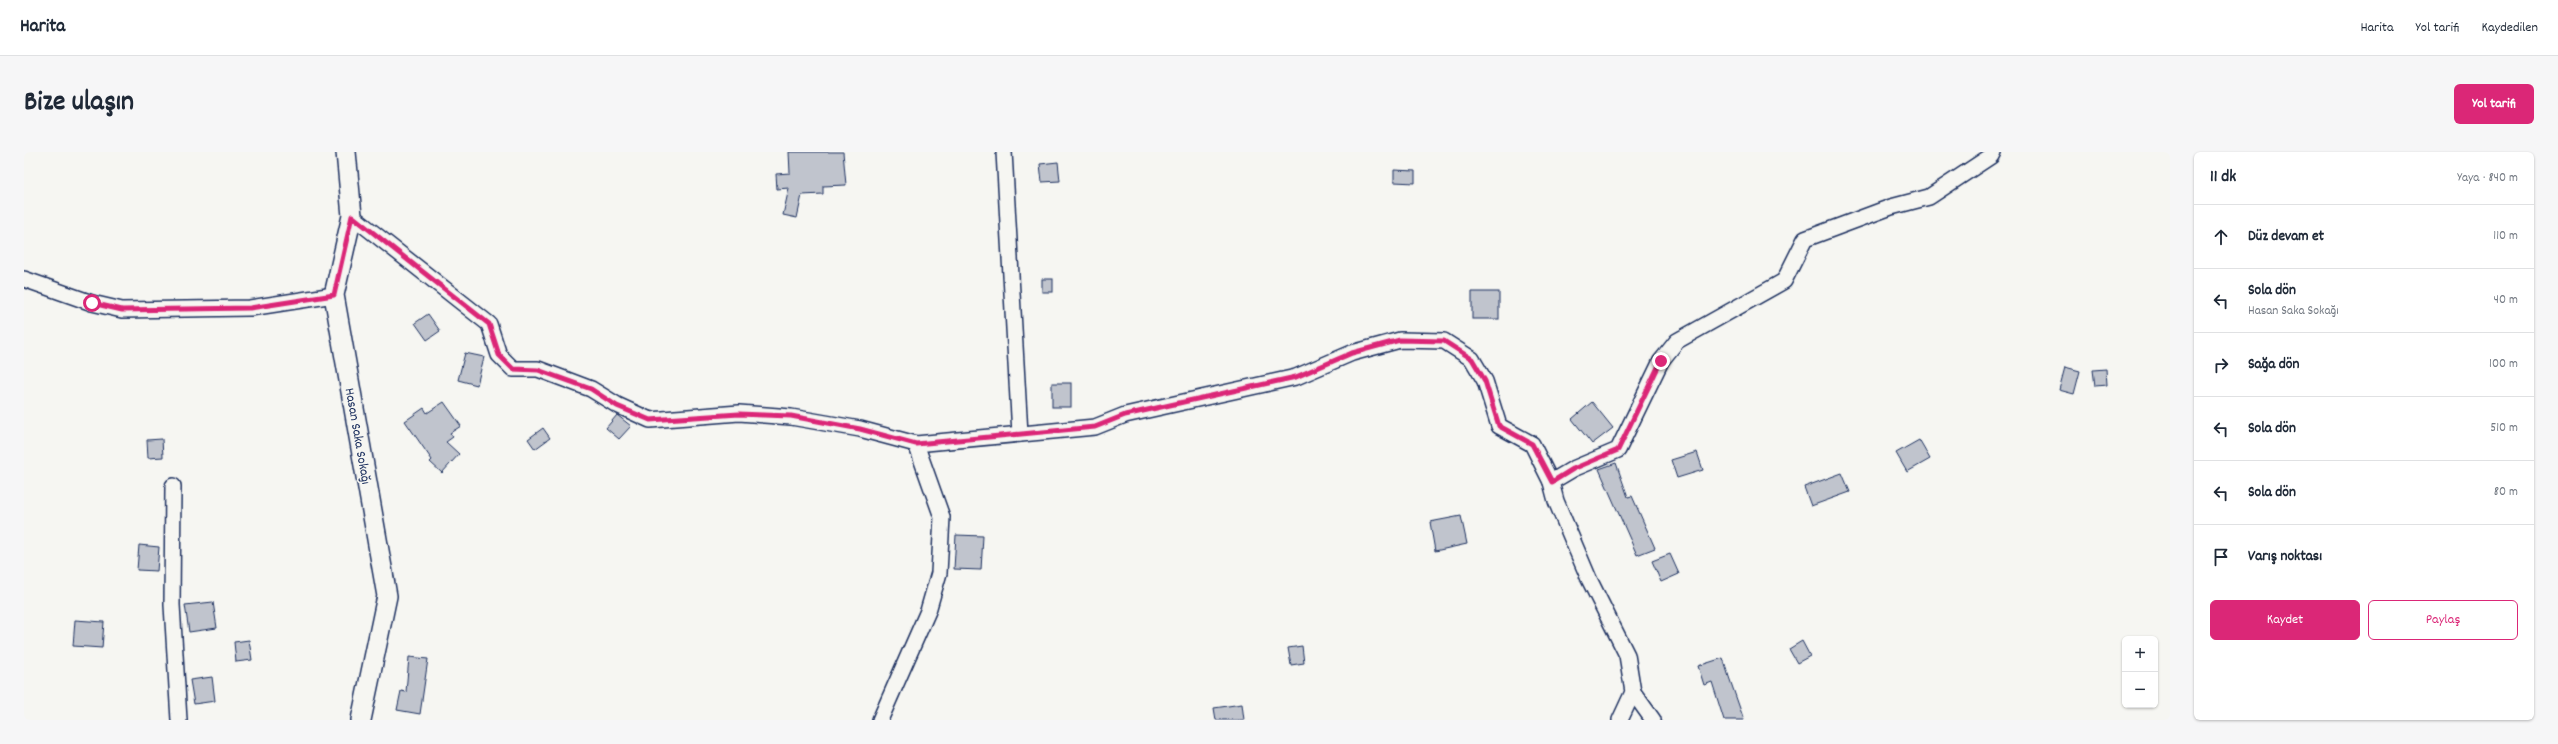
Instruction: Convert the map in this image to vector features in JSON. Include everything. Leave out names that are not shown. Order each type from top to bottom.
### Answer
[{"type":"street","name":"Hasan Saka Sokağı","points":[[346,152],[352,216],[334,295],[387,596],[361,720]]},
{"type":"street","points":[[1004,152],[1020,434]]},
{"type":"street","points":[[1552,482],[1573,469],[1618,450],[1661,361],[1677,341],[1784,281],[1805,239],[1892,207],[1929,197],[1991,156],[1993,152]]},
{"type":"street","points":[[352,216],[489,324],[499,355],[513,369],[538,370],[591,389],[617,406],[650,420],[739,414],[791,416],[860,429],[916,444],[1095,427],[1125,415],[1296,377],[1352,353],[1400,340],[1444,341],[1472,359],[1485,381],[1499,426],[1532,444],[1552,482],[1556,501],[1589,579],[1626,655],[1633,692],[1652,720]]},
{"type":"street","points":[[24,279],[92,303],[122,310],[250,308],[334,295]]},
{"type":"street","points":[[880,720],[928,611],[939,573],[942,517],[916,444]]},
{"type":"street","points":[[173,486],[172,605],[179,720]]},
{"type":"street","points":[[1620,720],[1633,692]]},
{"type":"building","points":[[789,152],[843,152],[846,185],[823,186],[823,194],[802,195],[797,218],[783,215],[789,188],[777,189],[776,174],[790,173]]},
{"type":"building","points":[[1058,162],[1060,181],[1042,182],[1040,164]]},
{"type":"building","points":[[1394,170],[1415,171],[1415,183],[1394,182]]},
{"type":"building","points":[[1042,279],[1053,279],[1053,292],[1042,292]]},
{"type":"building","points":[[1472,292],[1499,292],[1499,319],[1472,319]]},
{"type":"building","points":[[428,314],[440,331],[427,340],[415,323]]},
{"type":"building","points":[[465,353],[484,357],[477,385],[458,380]]},
{"type":"building","points":[[2065,367],[2080,371],[2074,394],[2059,390]]},
{"type":"building","points":[[2106,369],[2107,385],[2095,386],[2093,370]]},
{"type":"building","points":[[1052,383],[1071,383],[1071,407],[1052,407]]},
{"type":"building","points":[[444,402],[461,426],[450,433],[453,437],[446,442],[459,454],[442,473],[430,462],[432,460],[405,421],[424,408],[427,413]]},
{"type":"building","points":[[1592,402],[1613,428],[1592,444],[1572,419]]},
{"type":"building","points":[[617,415],[631,426],[619,439],[606,428]]},
{"type":"building","points":[[543,428],[550,438],[535,449],[528,439]]},
{"type":"building","points":[[162,439],[163,457],[148,458],[147,440]]},
{"type":"building","points":[[1919,440],[1930,459],[1907,472],[1896,453]]},
{"type":"building","points":[[1697,452],[1703,470],[1677,478],[1671,460]]},
{"type":"building","points":[[1616,463],[1628,497],[1632,496],[1655,548],[1637,555],[1599,469]]},
{"type":"building","points":[[1842,473],[1850,492],[1811,506],[1804,487]]},
{"type":"building","points":[[1461,516],[1467,544],[1435,551],[1430,522]]},
{"type":"building","points":[[956,535],[983,536],[981,570],[954,569]]},
{"type":"building","points":[[139,545],[159,547],[157,571],[137,570]]},
{"type":"building","points":[[1670,554],[1679,574],[1661,582],[1652,561]]},
{"type":"building","points":[[213,602],[217,628],[189,632],[185,605]]},
{"type":"building","points":[[75,620],[104,622],[102,648],[73,646]]},
{"type":"building","points":[[249,640],[252,660],[236,662],[234,642]]},
{"type":"building","points":[[1802,641],[1810,656],[1797,663],[1789,649]]},
{"type":"building","points":[[1302,646],[1304,663],[1291,665],[1288,648]]},
{"type":"building","points":[[409,657],[428,659],[420,714],[397,710],[401,691],[406,692]]},
{"type":"building","points":[[1723,658],[1744,720],[1724,720],[1712,682],[1704,685],[1698,666]]},
{"type":"building","points":[[212,677],[215,701],[194,704],[190,680]]},
{"type":"building","points":[[1242,704],[1244,720],[1216,720],[1214,708]]},
{"type":"route","points":[[92,303],[122,310],[250,308],[334,295],[352,216],[489,324],[499,355],[513,369],[538,370],[591,389],[617,406],[650,420],[739,414],[791,416],[860,429],[916,444],[1095,427],[1125,415],[1296,377],[1352,353],[1400,340],[1444,341],[1472,359],[1485,381],[1499,426],[1532,444],[1552,482],[1573,469],[1618,450],[1661,361]]}]
